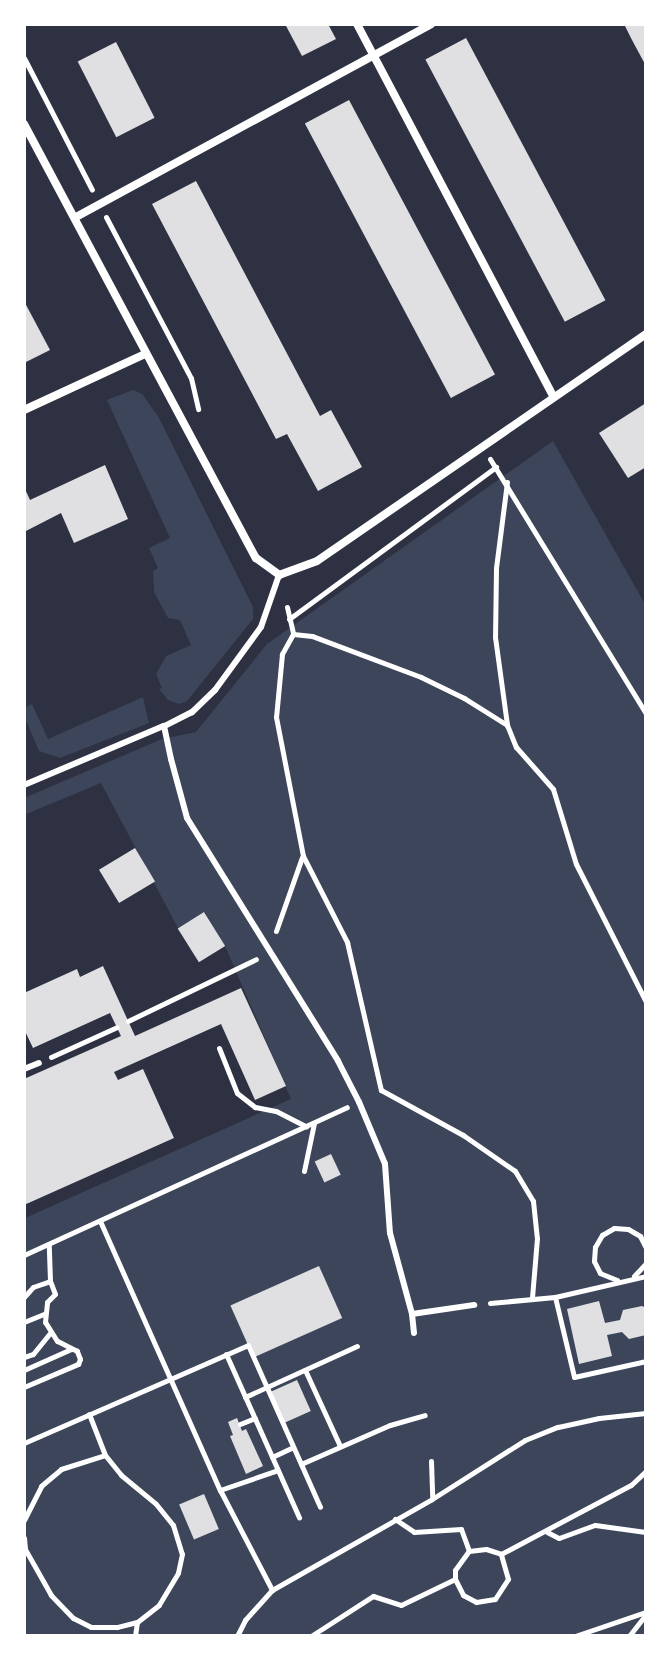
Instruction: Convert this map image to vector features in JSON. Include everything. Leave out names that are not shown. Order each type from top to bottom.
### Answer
[{"type":"street","points":[[357,24],[553,395]]},
{"type":"street","points":[[76,217],[431,24]]},
{"type":"street","points":[[24,124],[256,558],[279,575],[317,561],[553,395],[646,334]]},
{"type":"street","points":[[24,410],[145,354]]},
{"type":"lane","points":[[24,785],[192,712],[215,690],[261,627],[279,575]]},
{"type":"lane","points":[[164,726],[187,818],[338,1061],[385,1164],[390,1233],[412,1314],[414,1333]]},
{"type":"lane","points":[[24,1069],[39,1063]]},
{"type":"lane","points":[[412,1314],[474,1305]]},
{"type":"path","points":[[24,58],[191,378],[200,417]]},
{"type":"path","points":[[481,446],[507,482],[646,714]]},
{"type":"path","points":[[289,619],[496,467]]},
{"type":"path","points":[[507,482],[496,568],[495,637],[507,725],[516,747],[553,789],[576,864],[646,1002]]},
{"type":"path","points":[[507,725],[464,698],[421,677],[312,636],[293,634],[282,654],[276,717],[303,856],[347,942],[381,1090],[463,1135],[515,1171],[533,1201],[537,1238],[532,1298]]},
{"type":"path","points":[[128,1021],[270,953],[303,856]]},
{"type":"path","points":[[39,1063],[117,1027]]},
{"type":"path","points":[[219,1048],[237,1093],[255,1107],[276,1111],[306,1126]]},
{"type":"path","points":[[24,1255],[359,1102]]},
{"type":"path","points":[[304,1171],[314,1122]]},
{"type":"path","points":[[100,1221],[220,1490],[272,1590]]},
{"type":"path","points":[[614,1228],[628,1229],[640,1236],[646,1251],[638,1275],[626,1280],[612,1280],[600,1273],[594,1261],[595,1247],[602,1235],[614,1228]]},
{"type":"path","points":[[24,1387],[78,1364],[77,1351],[50,1333],[44,1314],[47,1302],[55,1294],[50,1281],[49,1244]]},
{"type":"path","points":[[474,1305],[555,1297],[646,1276]]},
{"type":"path","points":[[25,1298],[33,1287],[50,1281]]},
{"type":"path","points":[[555,1297],[574,1377],[646,1361]]},
{"type":"path","points":[[24,1322],[44,1314]]},
{"type":"path","points":[[24,1357],[33,1354],[50,1333]]},
{"type":"path","points":[[24,1443],[248,1345],[320,1507]]},
{"type":"path","points":[[24,1346],[33,1354]]},
{"type":"path","points":[[245,1397],[357,1346]]},
{"type":"path","points":[[25,1369],[71,1349]]},
{"type":"path","points":[[226,1354],[299,1517]]},
{"type":"path","points":[[305,1370],[340,1446]]},
{"type":"path","points":[[237,1636],[245,1620],[272,1590],[432,1499],[525,1440],[558,1427],[599,1418],[646,1413]]},
{"type":"path","points":[[24,1538],[25,1550],[51,1595],[73,1618],[91,1627],[117,1627],[137,1622],[159,1605],[178,1573],[182,1554],[173,1525],[156,1504],[121,1475],[105,1455],[89,1414]]},
{"type":"path","points":[[301,1464],[390,1425],[425,1415]]},
{"type":"path","points":[[240,1424],[255,1418]]},
{"type":"path","points":[[272,1457],[293,1447]]},
{"type":"path","points":[[24,1520],[41,1486],[61,1469],[105,1455]]},
{"type":"path","points":[[431,1461],[432,1499]]},
{"type":"path","points":[[220,1490],[239,1482],[252,1482],[278,1470]]},
{"type":"path","points":[[501,1554],[508,1579],[495,1599],[476,1602],[463,1595],[455,1579],[455,1570],[469,1551],[486,1549],[501,1554],[631,1485],[646,1471]]},
{"type":"path","points":[[395,1519],[414,1532],[461,1529],[469,1551]]},
{"type":"path","points":[[546,1532],[559,1538],[595,1525],[646,1532]]},
{"type":"path","points":[[311,1636],[373,1596],[401,1605],[455,1579]]},
{"type":"path","points":[[575,1636],[646,1613]]},
{"type":"path","points":[[629,1636],[646,1613]]},
{"type":"path","points":[[135,1636],[137,1622]]},
{"type":"shaded area","points":[[133,390],[142,394],[158,416],[253,607],[253,619],[187,701],[179,704],[168,700],[159,689],[162,688],[156,674],[166,656],[191,645],[180,620],[168,618],[154,592],[153,571],[158,568],[149,548],[170,538],[107,400]]},
{"type":"shaded area","points":[[553,441],[646,606],[646,1636],[24,1636],[25,1218],[291,1099],[225,946],[205,912],[178,928],[101,783],[24,815],[24,798],[162,739],[196,732],[267,644]]},
{"type":"shaded area","points":[[143,697],[149,723],[60,758],[39,751],[24,716],[24,708],[32,704],[48,739]]},
{"type":"building","points":[[285,24],[328,24],[336,39],[302,56]]},
{"type":"building","points":[[624,24],[646,24],[646,66],[632,40]]},
{"type":"building","points":[[466,38],[605,300],[565,322],[425,60]]},
{"type":"building","points":[[116,42],[155,118],[116,137],[78,62]]},
{"type":"building","points":[[349,100],[495,375],[451,398],[305,123]]},
{"type":"building","points":[[196,181],[320,416],[331,410],[362,467],[318,491],[287,434],[276,439],[152,204]]},
{"type":"building","points":[[24,301],[50,350],[24,363]]},
{"type":"building","points":[[646,403],[646,467],[628,478],[599,433]]},
{"type":"building","points":[[105,465],[128,519],[74,543],[61,513],[24,532],[24,487],[30,500]]},
{"type":"building","points":[[135,848],[155,881],[119,903],[99,870]]},
{"type":"building","points":[[204,912],[225,946],[199,962],[178,928]]},
{"type":"building","points":[[103,966],[135,1036],[241,988],[286,1086],[255,1100],[221,1024],[114,1072],[118,1080],[143,1069],[174,1138],[24,1205],[24,1079],[121,1036],[110,1013],[33,1048],[24,1029],[24,993],[77,969],[80,977]]},
{"type":"building","points":[[331,1154],[341,1175],[324,1182],[315,1162]]},
{"type":"building","points":[[319,1266],[342,1318],[254,1358],[230,1305]]},
{"type":"building","points":[[599,1301],[605,1323],[620,1320],[623,1310],[646,1308],[646,1335],[629,1339],[622,1332],[607,1335],[612,1356],[579,1364],[567,1309]]},
{"type":"building","points":[[297,1380],[311,1411],[283,1423],[270,1392]]},
{"type":"building","points":[[237,1418],[242,1431],[246,1429],[263,1466],[246,1474],[230,1436],[233,1435],[228,1422]]},
{"type":"building","points":[[204,1494],[219,1529],[194,1540],[179,1505]]}]
